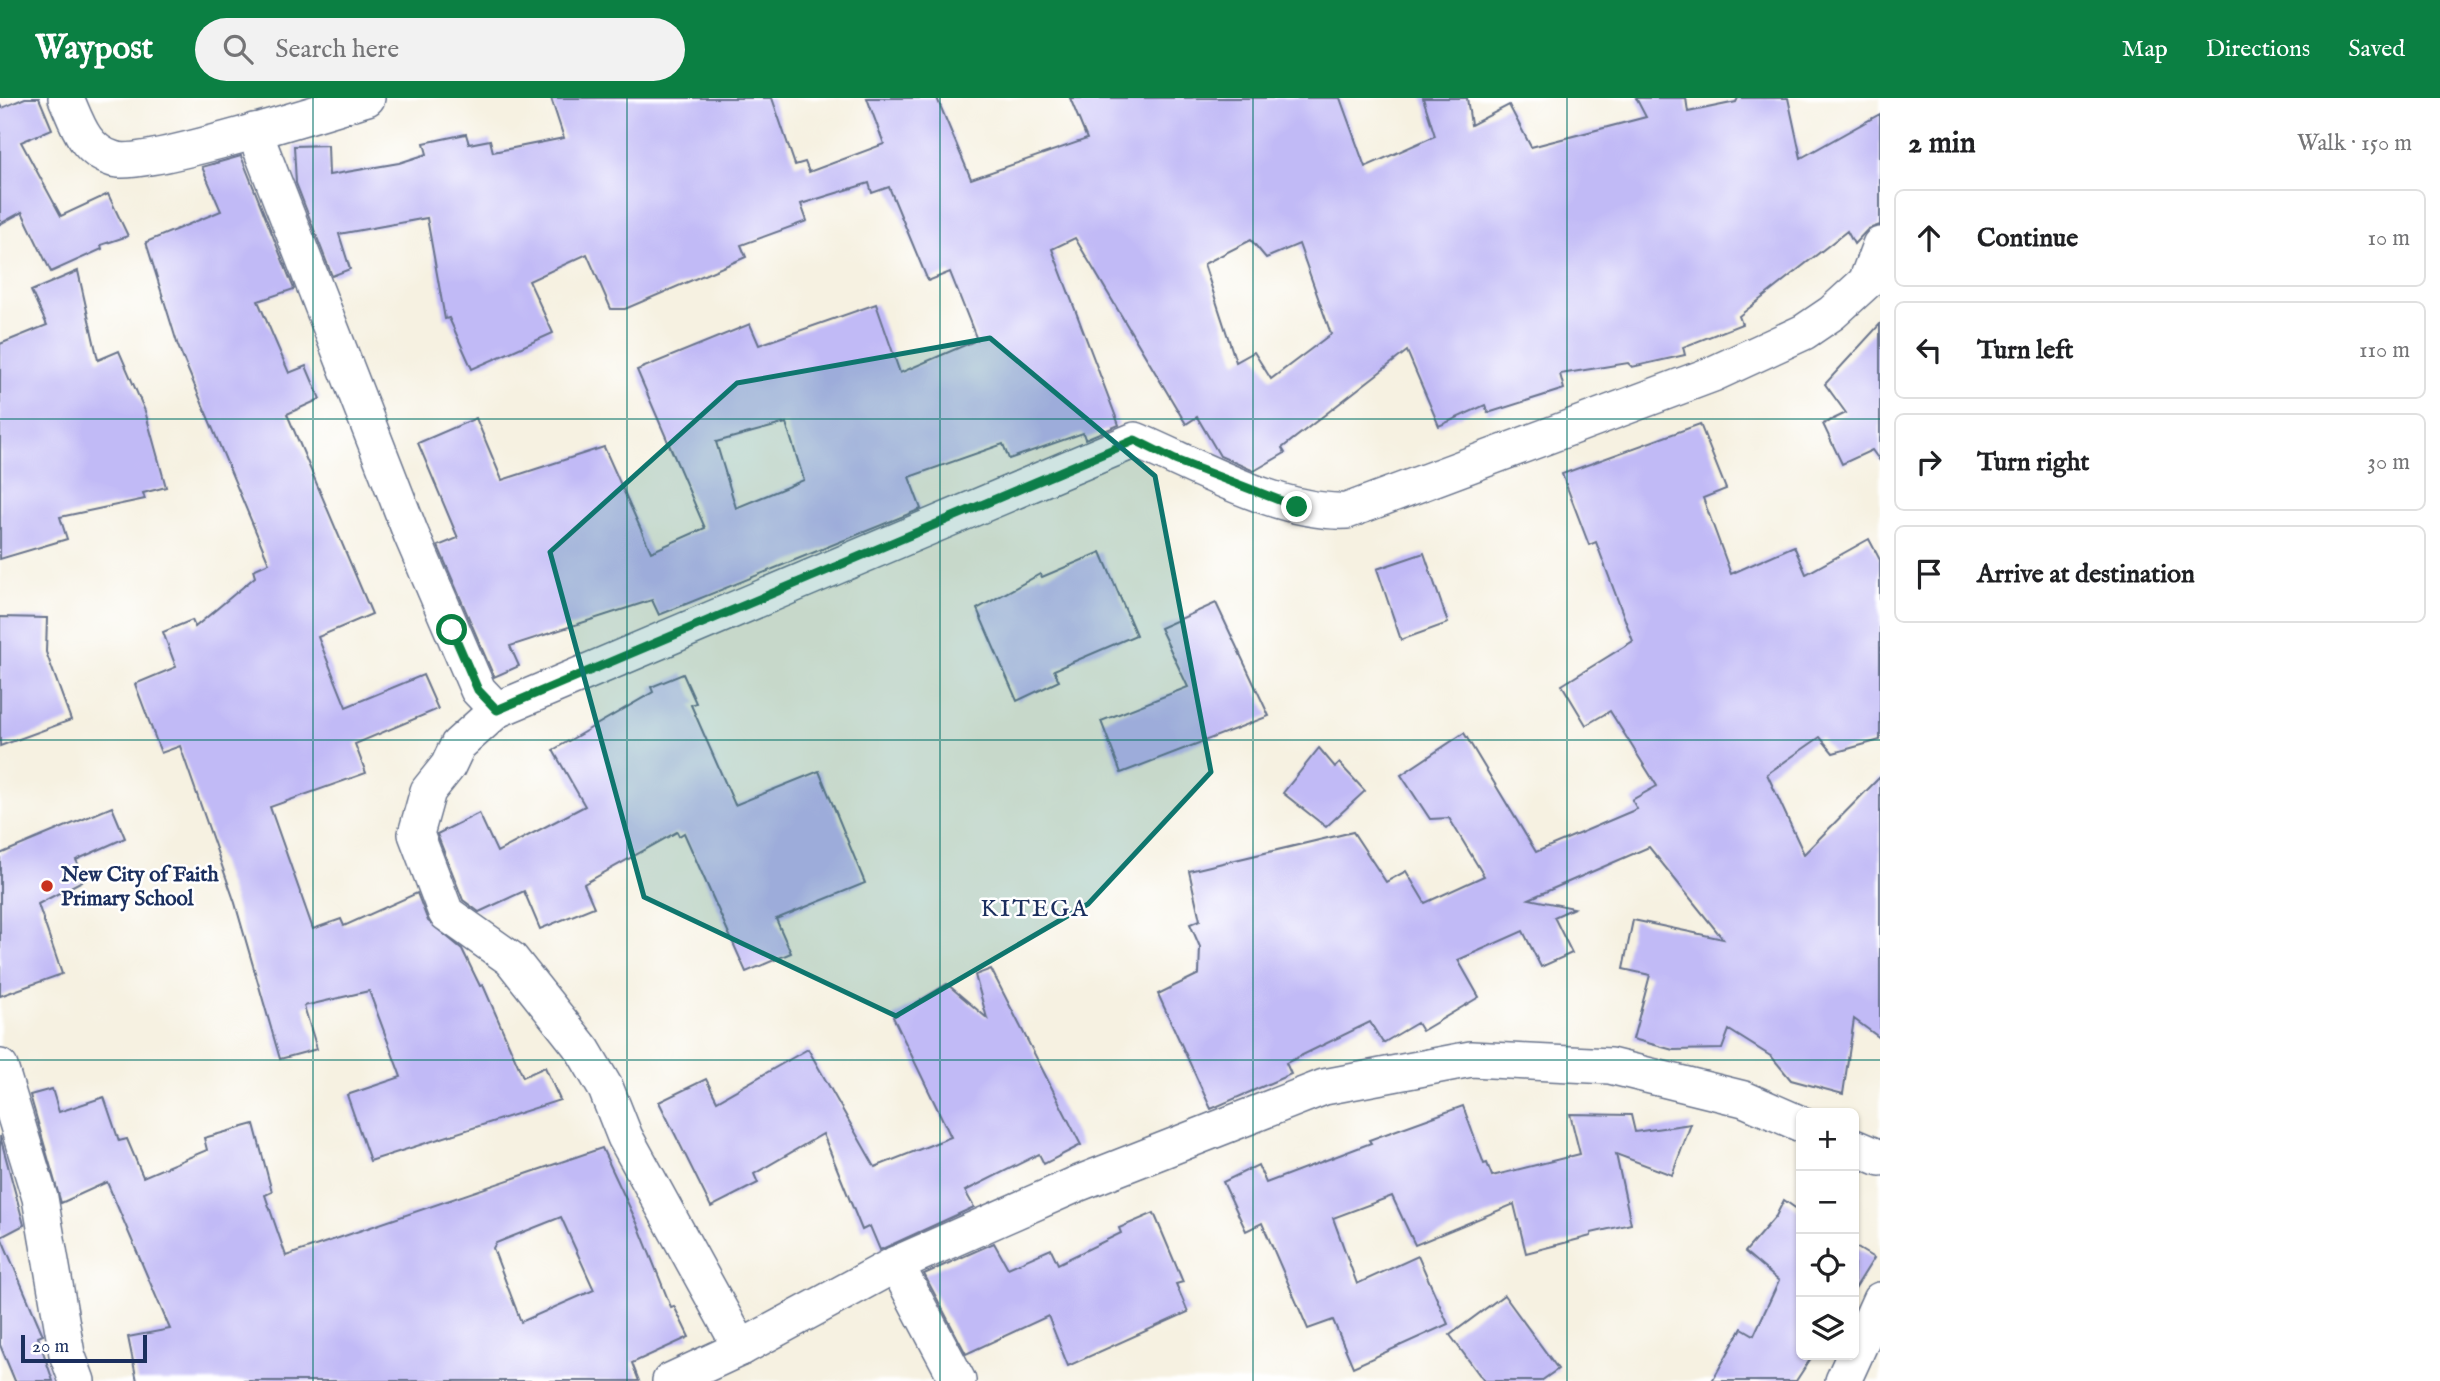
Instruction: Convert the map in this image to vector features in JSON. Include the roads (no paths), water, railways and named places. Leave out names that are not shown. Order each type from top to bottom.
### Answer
[{"type":"street","points":[[66,98],[86,142],[114,160],[163,155],[367,98]]},
{"type":"street","points":[[254,131],[411,534],[478,690],[497,710]]},
{"type":"street","points":[[741,1348],[625,1137],[607,1089],[583,1050],[511,960],[446,913],[416,834],[428,791],[448,766],[458,745],[497,710],[1135,440],[1175,460],[1297,507],[1324,512],[1347,511],[1713,374],[1804,332],[1832,313],[1873,292],[1880,245]]},
{"type":"street","points":[[670,1381],[741,1348],[896,1264],[1077,1184],[1324,1087],[1471,1059],[1609,1066],[1744,1099],[1796,1122]]},
{"type":"street","points":[[0,1067],[40,1199],[67,1354],[77,1381]]},
{"type":"street","points":[[1859,1148],[1880,1158]]},
{"type":"street","points":[[896,1264],[958,1381]]},
{"type":"street","points":[[1843,1381],[1880,1300]]},
{"type":"place","name":"New City of Faith Primary School","points":[[47,886]]},
{"type":"district","name":"KITEGA","points":[[1035,908]]}]
